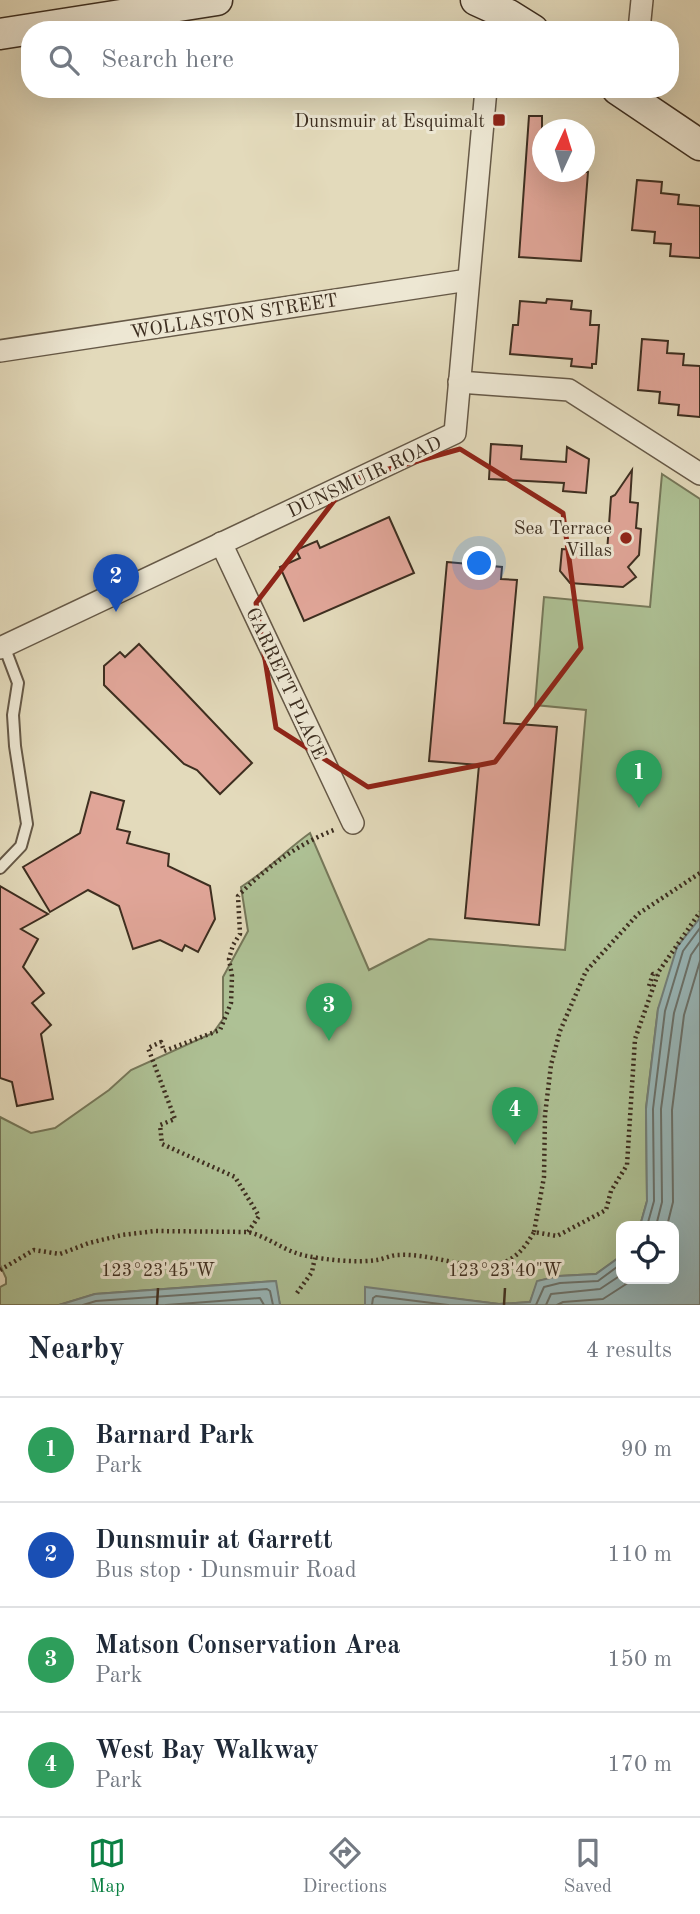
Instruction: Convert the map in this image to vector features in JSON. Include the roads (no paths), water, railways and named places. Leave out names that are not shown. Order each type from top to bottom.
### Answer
[{"type":"main road","points":[[83,21],[217,0]]},
{"type":"main road","points":[[476,0],[509,21]]},
{"type":"main road","points":[[0,34],[21,31]]},
{"type":"main road","points":[[631,98],[700,145]]},
{"type":"street","points":[[640,21],[642,0]]},
{"type":"street","name":"DUNSMUIR ROAD","points":[[2,647],[455,433],[485,98]]},
{"type":"street","name":"WOLLASTON STREET","points":[[0,351],[468,280]]},
{"type":"street","points":[[459,382],[569,390],[700,474]]},
{"type":"street","name":"GARRETT PLACE","points":[[221,543],[353,823]]},
{"type":"lane","points":[[0,868],[21,846],[27,824],[13,715],[18,683],[2,647]]},
{"type":"water","points":[[700,918],[700,1305],[365,1305],[365,1287],[499,1304],[530,1302],[537,1281],[559,1276],[596,1274],[616,1260],[616,1284],[679,1284],[679,1221],[641,1221],[647,1201],[646,1109],[658,1009],[677,947]]},
{"type":"water","points":[[276,1281],[280,1305],[59,1305],[95,1294]]},
{"type":"place","name":"Dunsmuir at Esquimalt","points":[[499,120]]},
{"type":"place","name":"Sea Terrace Villas","points":[[626,538]]},
{"type":"place","name":"Dunsmuir at Garrett","points":[[116,612]]},
{"type":"place","name":"Barnard Park","points":[[639,808]]},
{"type":"place","name":"Matson Conservation Area","points":[[329,1041]]},
{"type":"place","name":"West Bay Walkway","points":[[515,1145]]}]
